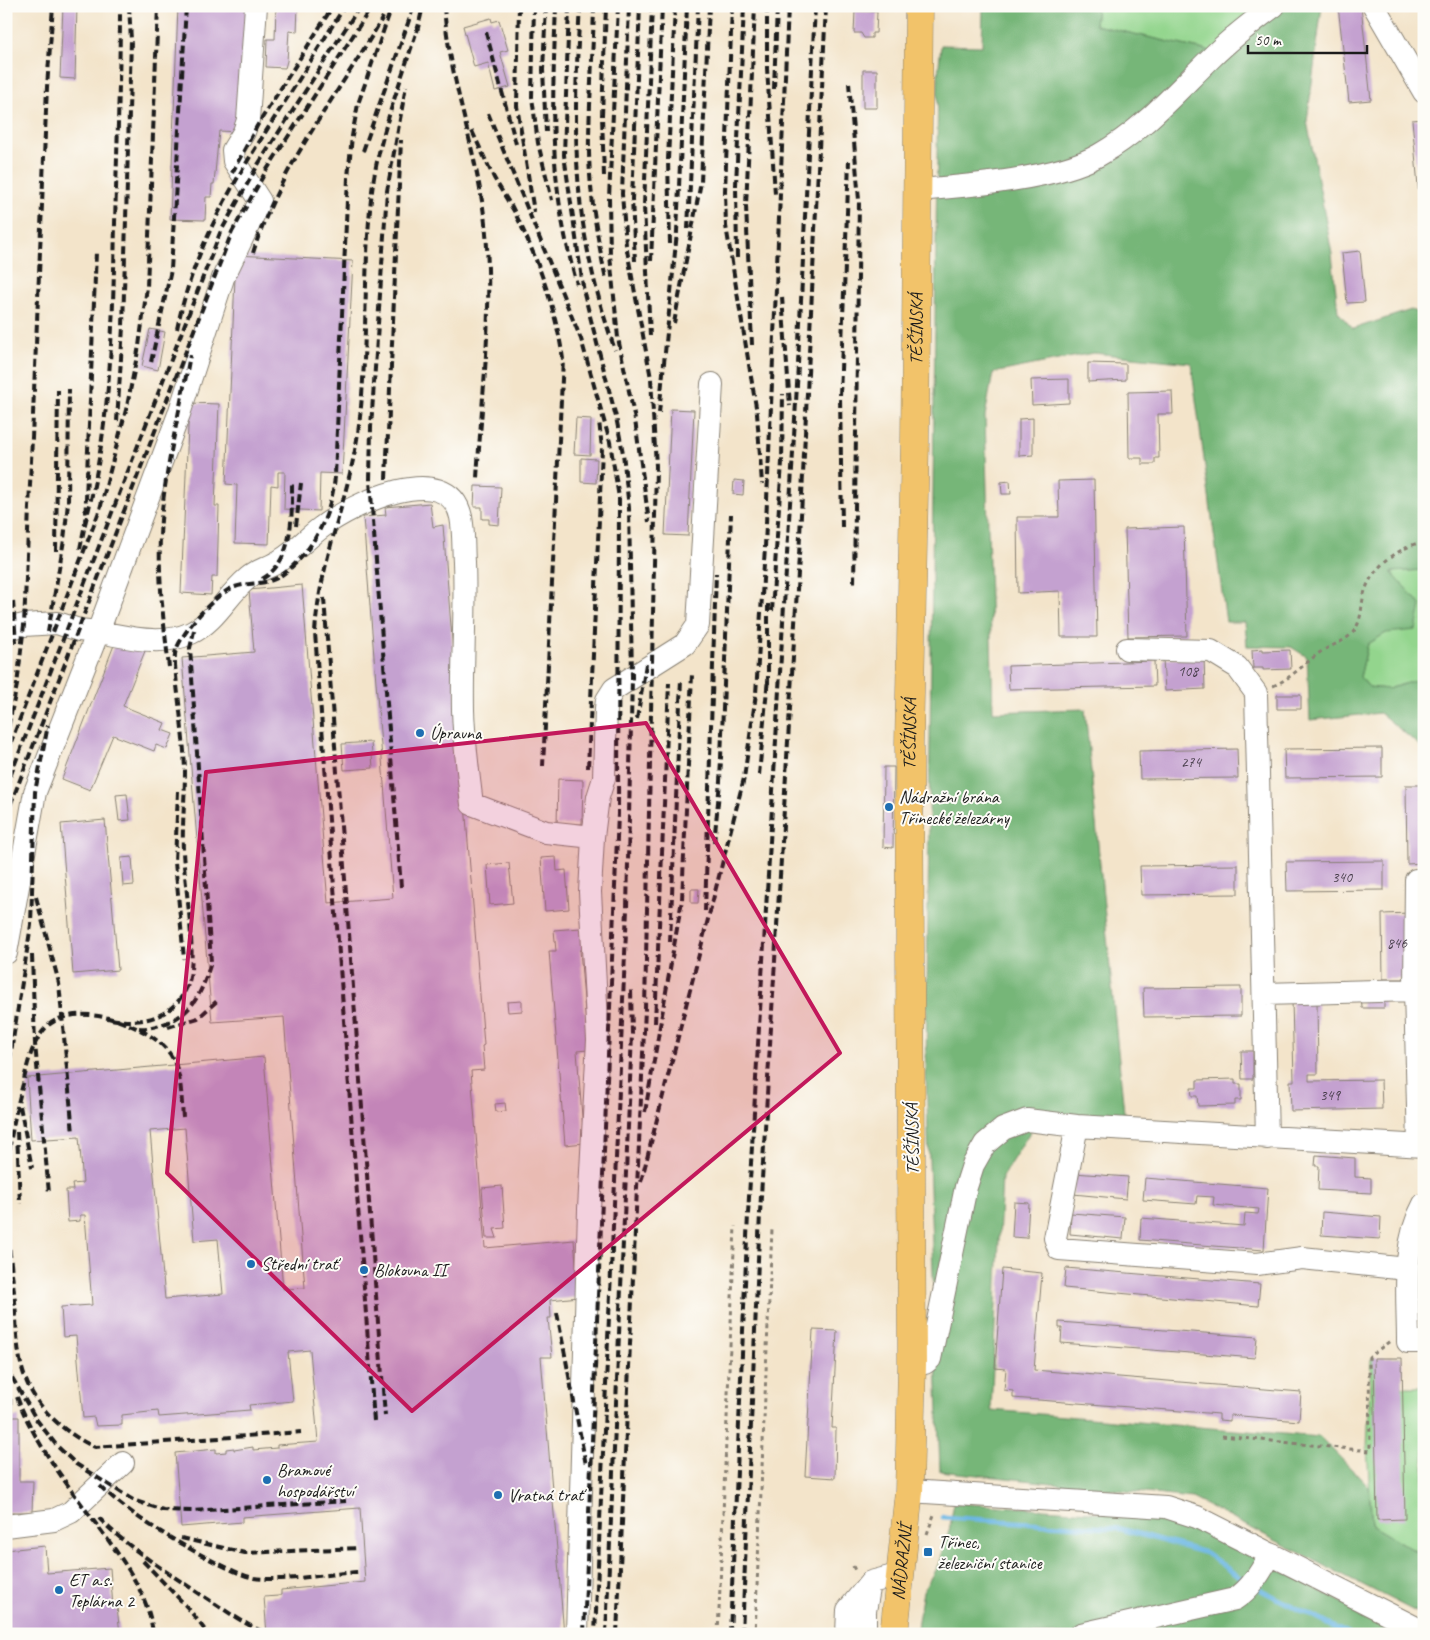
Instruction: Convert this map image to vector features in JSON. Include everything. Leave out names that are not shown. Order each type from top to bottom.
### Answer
[{"type":"main road","name":"TĚŠÍNSKÁ","points":[[909,1491],[912,1364],[909,744],[920,6]]},
{"type":"main road","name":"NÁDRAŽNÍ","points":[[894,1634],[909,1491]]},
{"type":"street","points":[[6,953],[35,792],[98,632],[179,414],[223,278],[260,200],[236,164],[232,154],[248,120],[256,6]]},
{"type":"street","points":[[918,190],[964,186],[1057,171],[1098,156],[1154,116],[1211,58],[1252,22],[1274,6]]},
{"type":"street","points":[[1374,6],[1424,92]]},
{"type":"street","points":[[577,1634],[589,1219],[598,1040],[590,892],[593,837],[598,797],[604,778],[606,708],[610,693],[619,685],[685,644],[698,625],[712,384]]},
{"type":"street","points":[[6,629],[24,625],[57,623],[79,630],[154,641],[165,640],[192,632],[216,614],[239,586],[250,576],[281,560],[339,516],[371,499],[417,487],[430,487],[440,491],[456,505],[462,529],[466,607],[463,710],[472,804],[546,832],[593,837]]},
{"type":"street","points":[[1127,649],[1211,652],[1237,667],[1256,693],[1267,1138]]},
{"type":"street","points":[[912,1364],[924,1363],[930,1359],[966,1187],[973,1165],[985,1144],[1003,1129],[1027,1120],[1077,1126],[1422,1146],[1415,990],[1416,880]]},
{"type":"street","points":[[1264,994],[1415,990]]},
{"type":"street","points":[[1077,1126],[1055,1238],[1059,1249],[1257,1264],[1302,1258],[1407,1269]]},
{"type":"street","points":[[1416,1335],[1407,1269],[1416,1218],[1424,1204]]},
{"type":"street","points":[[6,1526],[54,1520],[72,1512],[123,1463]]},
{"type":"street","points":[[909,1491],[1166,1507],[1197,1516],[1424,1632]]},
{"type":"street","points":[[1080,1634],[1235,1598],[1245,1592],[1261,1573],[1271,1554]]},
{"type":"street","points":[[847,1634],[848,1610],[870,1582],[901,1574]]},
{"type":"street","points":[[864,1634],[865,1611],[870,1582]]},
{"type":"path","points":[[1256,693],[1275,685],[1321,652],[1342,642],[1355,630],[1363,610],[1364,594],[1374,572],[1390,557],[1424,540]]},
{"type":"path","points":[[718,1634],[735,1226]]},
{"type":"path","points":[[755,1634],[772,1229]]},
{"type":"path","points":[[1222,1436],[1370,1451],[1369,1357],[1416,1335]]},
{"type":"highlighted area","points":[[646,723],[840,1053],[412,1411],[167,1173],[206,772]]},
{"type":"green space","points":[[983,6],[1097,6],[1095,25],[1213,52],[1263,6],[1322,6],[1307,121],[1332,254],[1338,312],[1353,329],[1411,310],[1424,315],[1424,570],[1391,572],[1421,605],[1416,630],[1386,633],[1368,644],[1360,677],[1369,687],[1388,689],[1420,679],[1424,683],[1424,749],[1380,713],[1310,720],[1307,657],[1291,647],[1247,646],[1245,622],[1226,622],[1191,363],[1093,353],[993,373],[985,416],[993,712],[1085,709],[1125,1123],[1040,1116],[1002,1177],[991,1410],[1320,1437],[1369,1487],[1372,1526],[1419,1553],[1424,1553],[1424,1616],[1192,1498],[940,1471],[926,1076],[938,75],[941,45],[982,46]]},
{"type":"green space","points":[[1097,6],[1263,6],[1213,52],[1095,25]]},
{"type":"green space","points":[[1424,570],[1424,683],[1420,679],[1388,689],[1369,687],[1360,677],[1368,644],[1386,633],[1421,605],[1390,572]]},
{"type":"green space","points":[[1401,1358],[1402,1387],[1424,1387],[1424,1553],[1419,1553],[1372,1526],[1367,1448],[1371,1359]]},
{"type":"green space","points":[[954,1503],[1179,1518],[1403,1634],[916,1634],[923,1591],[938,1565],[949,1531]]},
{"type":"building","points":[[63,6],[77,6],[75,79],[60,78]]},
{"type":"building","points":[[178,6],[249,6],[239,132],[219,131],[214,184],[212,184],[211,197],[206,197],[205,220],[170,219]]},
{"type":"building","points":[[276,6],[298,6],[297,32],[289,31],[285,68],[266,67],[267,39],[275,39]]},
{"type":"building","points":[[1338,6],[1361,6],[1371,100],[1349,102]]},
{"type":"building","points":[[855,11],[877,12],[876,33],[872,33],[872,38],[864,38],[861,33],[854,33]]},
{"type":"building","points":[[491,18],[492,22],[499,20],[508,50],[500,52],[510,87],[495,91],[488,63],[474,67],[463,26]]},
{"type":"building","points":[[863,70],[877,70],[877,108],[863,108]]},
{"type":"building","points":[[1424,119],[1424,230],[1422,230],[1412,120]]},
{"type":"building","points":[[1360,251],[1365,302],[1347,303],[1342,253]]},
{"type":"building","points":[[236,255],[353,261],[342,474],[320,473],[319,511],[284,509],[285,472],[278,472],[278,486],[271,485],[269,544],[235,543],[237,485],[226,484]]},
{"type":"building","points":[[150,329],[165,332],[158,370],[142,366]]},
{"type":"building","points":[[1088,363],[1126,364],[1126,380],[1088,382]]},
{"type":"building","points":[[1069,379],[1069,403],[1032,405],[1031,380]]},
{"type":"building","points":[[1172,391],[1173,414],[1158,414],[1159,458],[1155,458],[1155,464],[1142,464],[1142,458],[1129,458],[1128,392]]},
{"type":"building","points":[[189,403],[219,404],[215,506],[219,506],[217,577],[212,577],[211,595],[181,593]]},
{"type":"building","points":[[671,409],[694,410],[688,536],[665,535]]},
{"type":"building","points":[[576,418],[591,419],[590,455],[574,454]]},
{"type":"building","points":[[1033,418],[1033,455],[1019,456],[1019,419]]},
{"type":"building","points":[[581,458],[597,459],[596,483],[581,482]]},
{"type":"building","points":[[734,480],[744,481],[743,495],[733,494]]},
{"type":"building","points":[[1094,480],[1097,637],[1061,637],[1060,591],[1018,593],[1017,517],[1059,517],[1058,481]]},
{"type":"building","points":[[1010,481],[1011,494],[1002,494],[1001,482]]},
{"type":"building","points":[[475,486],[501,487],[499,525],[489,524],[489,519],[482,519],[482,507],[474,507]]},
{"type":"building","points":[[430,503],[433,527],[443,525],[484,1045],[482,1046],[484,1070],[471,1071],[485,1248],[574,1240],[579,1297],[550,1300],[551,1318],[548,1318],[552,1357],[541,1357],[564,1634],[267,1634],[264,1597],[281,1595],[281,1590],[365,1582],[360,1508],[242,1517],[242,1522],[181,1527],[175,1453],[216,1449],[216,1453],[226,1452],[226,1449],[234,1448],[234,1450],[253,1447],[253,1450],[277,1448],[277,1445],[318,1442],[310,1350],[288,1352],[293,1401],[249,1405],[250,1410],[159,1417],[158,1411],[122,1415],[122,1425],[96,1426],[94,1417],[83,1418],[76,1336],[63,1337],[61,1307],[92,1305],[85,1215],[80,1215],[80,1221],[68,1222],[66,1190],[73,1190],[72,1184],[83,1183],[79,1137],[31,1140],[27,1078],[264,1057],[283,1289],[305,1288],[284,1017],[212,1022],[182,658],[254,652],[249,590],[302,585],[328,903],[393,898],[363,517],[386,515],[385,507]],"holes":[[[185,1128],[194,1241],[218,1239],[223,1294],[165,1299],[150,1131]]]},
{"type":"building","points":[[1184,527],[1187,636],[1128,637],[1125,529]]},
{"type":"building","points":[[116,640],[145,651],[123,706],[165,723],[162,730],[173,734],[167,749],[156,745],[154,751],[113,735],[90,790],[62,779]]},
{"type":"building","points":[[1263,649],[1263,651],[1290,650],[1291,669],[1263,670],[1263,668],[1253,668],[1252,650]]},
{"type":"building","points":[[1204,658],[1205,689],[1165,691],[1163,659]]},
{"type":"building","points":[[1154,661],[1155,686],[1009,689],[1008,666]]},
{"type":"building","points":[[1277,695],[1301,695],[1301,709],[1277,709]]},
{"type":"building","points":[[371,742],[373,768],[344,770],[342,744]]},
{"type":"building","points":[[1382,748],[1382,777],[1285,778],[1284,749]]},
{"type":"building","points":[[1237,749],[1238,778],[1140,779],[1139,751]]},
{"type":"building","name":"Nádražní brána Třinecké železárny","points":[[884,767],[894,767],[893,848],[883,847]]},
{"type":"building","points":[[558,779],[583,780],[582,824],[557,825]]},
{"type":"building","points":[[1406,785],[1424,785],[1424,863],[1407,864]]},
{"type":"building","points":[[127,794],[130,820],[119,821],[116,795]]},
{"type":"building","points":[[105,820],[118,970],[73,974],[61,824]]},
{"type":"building","points":[[132,857],[134,885],[123,886],[121,858]]},
{"type":"building","points":[[556,857],[557,871],[566,870],[569,909],[545,911],[541,858]]},
{"type":"building","points":[[1384,861],[1384,890],[1287,891],[1286,862]]},
{"type":"building","points":[[509,863],[513,903],[490,905],[487,865]]},
{"type":"building","points":[[1238,865],[1238,894],[1141,895],[1140,866]]},
{"type":"building","points":[[691,889],[699,889],[698,903],[691,903]]},
{"type":"building","points":[[1411,913],[1412,979],[1383,979],[1382,914]]},
{"type":"building","points":[[581,928],[583,950],[580,950],[588,1050],[577,1051],[584,1143],[565,1145],[549,951],[556,951],[554,930]]},
{"type":"building","points":[[1241,987],[1241,1016],[1144,1017],[1143,988]]},
{"type":"building","points":[[1361,995],[1384,995],[1384,1008],[1362,1008]]},
{"type":"building","points":[[1292,1000],[1317,1000],[1318,1074],[1309,1074],[1309,1081],[1381,1080],[1382,1109],[1291,1111],[1290,1081],[1294,1081]]},
{"type":"building","points":[[522,1001],[522,1011],[508,1012],[507,1002]]},
{"type":"building","points":[[1241,1051],[1253,1051],[1253,1079],[1242,1079]]},
{"type":"building","points":[[1235,1079],[1235,1084],[1241,1084],[1241,1100],[1235,1100],[1235,1105],[1198,1106],[1197,1096],[1192,1096],[1191,1088],[1197,1088],[1197,1080]]},
{"type":"building","points":[[505,1103],[506,1111],[496,1112],[495,1104]]},
{"type":"building","points":[[1316,1155],[1355,1158],[1355,1177],[1371,1178],[1371,1193],[1318,1190],[1319,1166],[1315,1166]]},
{"type":"building","points":[[1074,1173],[1128,1177],[1126,1199],[1073,1194]]},
{"type":"building","points":[[1145,1178],[1268,1188],[1264,1250],[1140,1240],[1141,1218],[1244,1226],[1245,1213],[1258,1214],[1259,1209],[1213,1205],[1214,1197],[1197,1196],[1196,1204],[1143,1200]]},
{"type":"building","points":[[502,1186],[505,1228],[494,1229],[497,1238],[486,1238],[482,1188]]},
{"type":"building","points":[[1014,1202],[1029,1203],[1027,1238],[1012,1237]]},
{"type":"building","points":[[1322,1212],[1381,1217],[1380,1239],[1321,1235]]},
{"type":"building","points":[[1071,1213],[1125,1217],[1123,1239],[1070,1234]]},
{"type":"building","points":[[1066,1268],[1260,1284],[1258,1306],[1064,1288]]},
{"type":"building","points":[[1002,1269],[1042,1273],[1034,1370],[1301,1392],[1299,1421],[1230,1415],[1230,1421],[1219,1420],[1219,1414],[1013,1398],[1013,1391],[1004,1390],[1006,1369],[995,1368]]},
{"type":"building","points":[[1059,1322],[1257,1337],[1255,1358],[1061,1343],[1062,1328],[1059,1328]]},
{"type":"building","points":[[813,1330],[837,1331],[832,1428],[836,1428],[835,1478],[805,1476]]},
{"type":"building","points":[[1374,1358],[1402,1358],[1405,1519],[1377,1520]]},
{"type":"building","points":[[6,1399],[12,1399],[12,1417],[19,1417],[19,1481],[33,1481],[32,1512],[6,1512]]},
{"type":"building","name":"ET a.s. Teplárna 2","points":[[45,1546],[47,1573],[110,1568],[113,1607],[117,1607],[120,1634],[6,1634],[6,1550]]},
{"type":"waterway","points":[[943,1517],[1121,1529],[1206,1553],[1243,1580]]},
{"type":"waterway","points":[[1259,1589],[1348,1634]]},
{"type":"railway","points":[[6,738],[17,685],[24,625],[47,87],[53,6]]},
{"type":"railway","points":[[85,524],[100,450],[109,375],[113,299],[120,6]]},
{"type":"railway","points":[[117,421],[123,327],[131,40],[129,6]]},
{"type":"railway","points":[[6,755],[100,509],[127,406],[139,346],[147,287],[158,6]]},
{"type":"railway","points":[[151,362],[171,270],[186,6]]},
{"type":"railway","points":[[232,173],[257,126],[333,6]]},
{"type":"railway","points":[[177,329],[195,266],[221,209],[252,154],[345,6]]},
{"type":"railway","points":[[6,787],[220,233],[259,163],[360,6]]},
{"type":"railway","points":[[6,816],[232,232],[266,171],[372,6]]},
{"type":"railway","points":[[111,1019],[123,1021],[145,1020],[165,1012],[181,998],[187,987],[190,975],[192,960],[190,922],[183,851],[185,771],[175,665],[176,650],[192,623],[218,597],[235,587],[274,580],[291,568],[310,545],[325,519],[330,505],[335,476],[348,177],[352,136],[358,104],[392,6]]},
{"type":"railway","points":[[363,151],[414,6]]},
{"type":"railway","points":[[417,32],[423,6]]},
{"type":"railway","points":[[444,6],[451,61],[476,169],[485,223],[488,318],[477,478]]},
{"type":"railway","points":[[519,6],[517,106],[534,212]]},
{"type":"railway","points":[[534,6],[532,97],[538,143],[552,200]]},
{"type":"railway","points":[[546,6],[543,70],[546,132]]},
{"type":"railway","points":[[556,6],[554,146],[561,213],[577,284]]},
{"type":"railway","points":[[569,6],[564,155],[584,293],[616,417],[623,453],[629,508],[632,677],[627,909],[595,1634]]},
{"type":"railway","points":[[580,6],[576,82],[578,184],[594,280],[615,350]]},
{"type":"railway","points":[[594,6],[589,154],[593,208],[606,279]]},
{"type":"railway","points":[[604,176],[602,116],[606,6]]},
{"type":"railway","points":[[618,6],[609,198],[610,255],[618,338],[635,420],[649,522]]},
{"type":"railway","points":[[617,1634],[645,1009],[656,466],[651,378],[626,245],[622,194],[629,6]]},
{"type":"railway","points":[[635,261],[632,199],[640,6]]},
{"type":"railway","points":[[650,336],[644,206],[652,6]]},
{"type":"railway","points":[[651,261],[662,6]]},
{"type":"railway","points":[[670,244],[668,160],[675,6]]},
{"type":"railway","points":[[659,413],[677,232],[687,6]]},
{"type":"railway","points":[[688,229],[698,6]]},
{"type":"railway","points":[[674,323],[701,182],[709,6]]},
{"type":"railway","points":[[732,6],[725,191],[726,226],[757,413],[762,484]]},
{"type":"railway","points":[[737,258],[736,185],[744,6]]},
{"type":"railway","points":[[752,345],[746,206],[755,6]]},
{"type":"railway","points":[[767,6],[767,68],[775,194]]},
{"type":"railway","points":[[774,89],[777,6]]},
{"type":"railway","points":[[641,1182],[744,778],[756,694],[765,547],[788,6]]},
{"type":"railway","points":[[730,1634],[748,1214],[797,385],[815,6]]},
{"type":"railway","points":[[742,1634],[760,1213],[799,556],[826,6]]},
{"type":"railway","points":[[253,253],[264,221],[294,161],[383,17]]},
{"type":"railway","points":[[374,1421],[315,633],[322,582],[348,483],[358,433],[363,373],[367,251],[375,170],[391,108],[418,27]]},
{"type":"railway","points":[[486,32],[516,144]]},
{"type":"railway","points":[[849,83],[859,200],[854,586]]},
{"type":"railway","points":[[401,887],[370,481],[371,427],[387,191],[406,86]]},
{"type":"railway","points":[[488,113],[581,339],[610,442],[619,498],[618,814],[584,1634]]},
{"type":"railway","points":[[472,131],[494,178],[514,211]]},
{"type":"railway","points":[[386,479],[401,140]]},
{"type":"railway","points":[[842,527],[840,396],[849,161]]},
{"type":"railway","points":[[511,205],[529,242],[550,299],[563,359],[543,766]]},
{"type":"railway","points":[[80,549],[85,524],[96,252]]},
{"type":"railway","points":[[782,297],[790,406]]},
{"type":"railway","points":[[169,667],[160,575],[161,520],[170,458],[190,355]]},
{"type":"railway","points":[[48,632],[64,540],[68,503],[69,389]]},
{"type":"railway","points":[[56,551],[58,390]]},
{"type":"railway","points":[[772,611],[782,462],[783,394]]},
{"type":"railway","points":[[588,768],[602,448],[599,421]]},
{"type":"railway","points":[[262,579],[272,571],[286,549],[291,523],[292,483]]},
{"type":"railway","points":[[296,526],[301,483]]},
{"type":"railway","points":[[714,843],[720,782],[731,514]]},
{"type":"railway","points":[[705,911],[716,573]]},
{"type":"railway","points":[[324,598],[385,1416]]},
{"type":"railway","points":[[13,601],[16,643]]},
{"type":"railway","points":[[768,601],[768,684]]},
{"type":"railway","points":[[139,1028],[149,1028],[166,1023],[184,1013],[201,991],[211,962],[190,648],[195,627]]},
{"type":"railway","points":[[637,719],[646,664]]},
{"type":"railway","points":[[645,1112],[682,900],[692,674]]},
{"type":"railway","points":[[759,775],[768,678]]},
{"type":"railway","points":[[670,942],[681,679]]},
{"type":"railway","points":[[655,1023],[669,683]]},
{"type":"railway","points":[[6,1084],[31,925],[35,792],[48,725]]},
{"type":"railway","points":[[178,791],[175,862],[184,959]]},
{"type":"railway","points":[[36,897],[59,983],[73,1133]]},
{"type":"railway","points":[[32,955],[35,1044],[49,1193]]},
{"type":"railway","points":[[606,1634],[632,1034],[631,989]]},
{"type":"railway","points":[[168,1027],[198,1018],[217,1001]]},
{"type":"railway","points":[[183,1117],[180,1084],[174,1061],[160,1043],[145,1033],[128,1024],[109,1018],[89,1015],[71,1016],[55,1021],[39,1037],[28,1063],[15,1117],[9,1151],[6,1189],[7,1221],[20,1361],[26,1380],[37,1401],[54,1420],[74,1436],[95,1447],[301,1432]]},
{"type":"railway","points":[[20,1106],[32,1168]]},
{"type":"railway","points":[[17,1132],[20,1204]]},
{"type":"railway","points":[[557,1313],[586,1465]]},
{"type":"railway","points":[[6,1367],[36,1419],[57,1446],[76,1464],[133,1500],[163,1510],[192,1511],[346,1501]]},
{"type":"railway","points":[[17,1397],[32,1430],[51,1461],[131,1574],[145,1603],[153,1634]]},
{"type":"railway","points":[[100,1486],[113,1498],[155,1528],[200,1554],[244,1575],[254,1578],[279,1579],[358,1572]]},
{"type":"railway","points":[[99,1518],[123,1540],[162,1569],[235,1617],[269,1634]]},
{"type":"railway","points":[[181,1538],[245,1553],[359,1548]]},
{"type":"railway","points":[[143,1561],[188,1608],[208,1634]]},
{"type":"railway","points":[[391,1634],[400,1633]]},
{"type":"place","name":"Úpravna","points":[[420,733]]},
{"type":"place","name":"Nádražní brána Třinecké železárny","points":[[889,807]]},
{"type":"place","name":"Střední trať","points":[[251,1264]]},
{"type":"place","name":"Blokovna II","points":[[364,1270]]},
{"type":"place","name":"Bramové hospodářství","points":[[267,1480]]},
{"type":"place","name":"Vratná trať","points":[[498,1495]]},
{"type":"place","name":"Třinec, železniční stanice","points":[[928,1552]]},
{"type":"place","name":"ET a.s. Teplárna 2","points":[[59,1590]]}]
